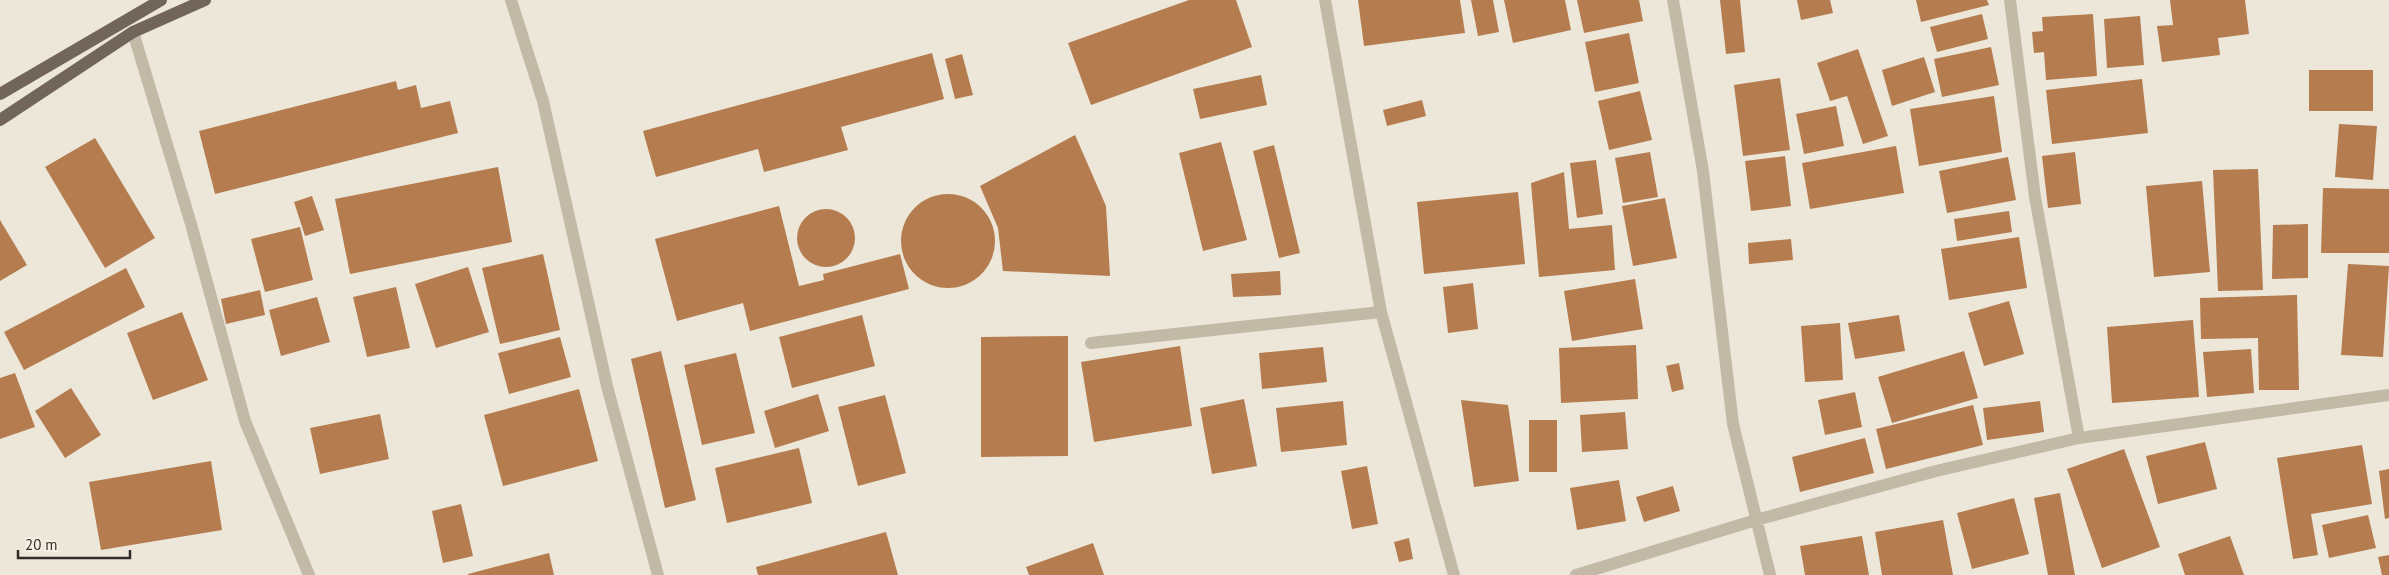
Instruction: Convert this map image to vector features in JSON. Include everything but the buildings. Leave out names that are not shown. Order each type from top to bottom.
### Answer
[{"type":"main road","points":[[0,94],[161,0]]},
{"type":"main road","points":[[0,120],[133,32],[205,0]]},
{"type":"street","points":[[511,0],[543,102],[607,386],[658,575]]},
{"type":"street","points":[[1325,0],[1382,312],[1454,575]]},
{"type":"street","points":[[1673,0],[1703,171],[1733,424],[1770,575]]},
{"type":"street","points":[[2010,0],[2035,198],[2079,438]]},
{"type":"street","points":[[133,32],[191,224],[245,421],[309,575]]},
{"type":"street","points":[[1091,343],[1382,312]]},
{"type":"street","points":[[1576,575],[1756,520],[1936,471],[2079,438],[2389,395]]}]
